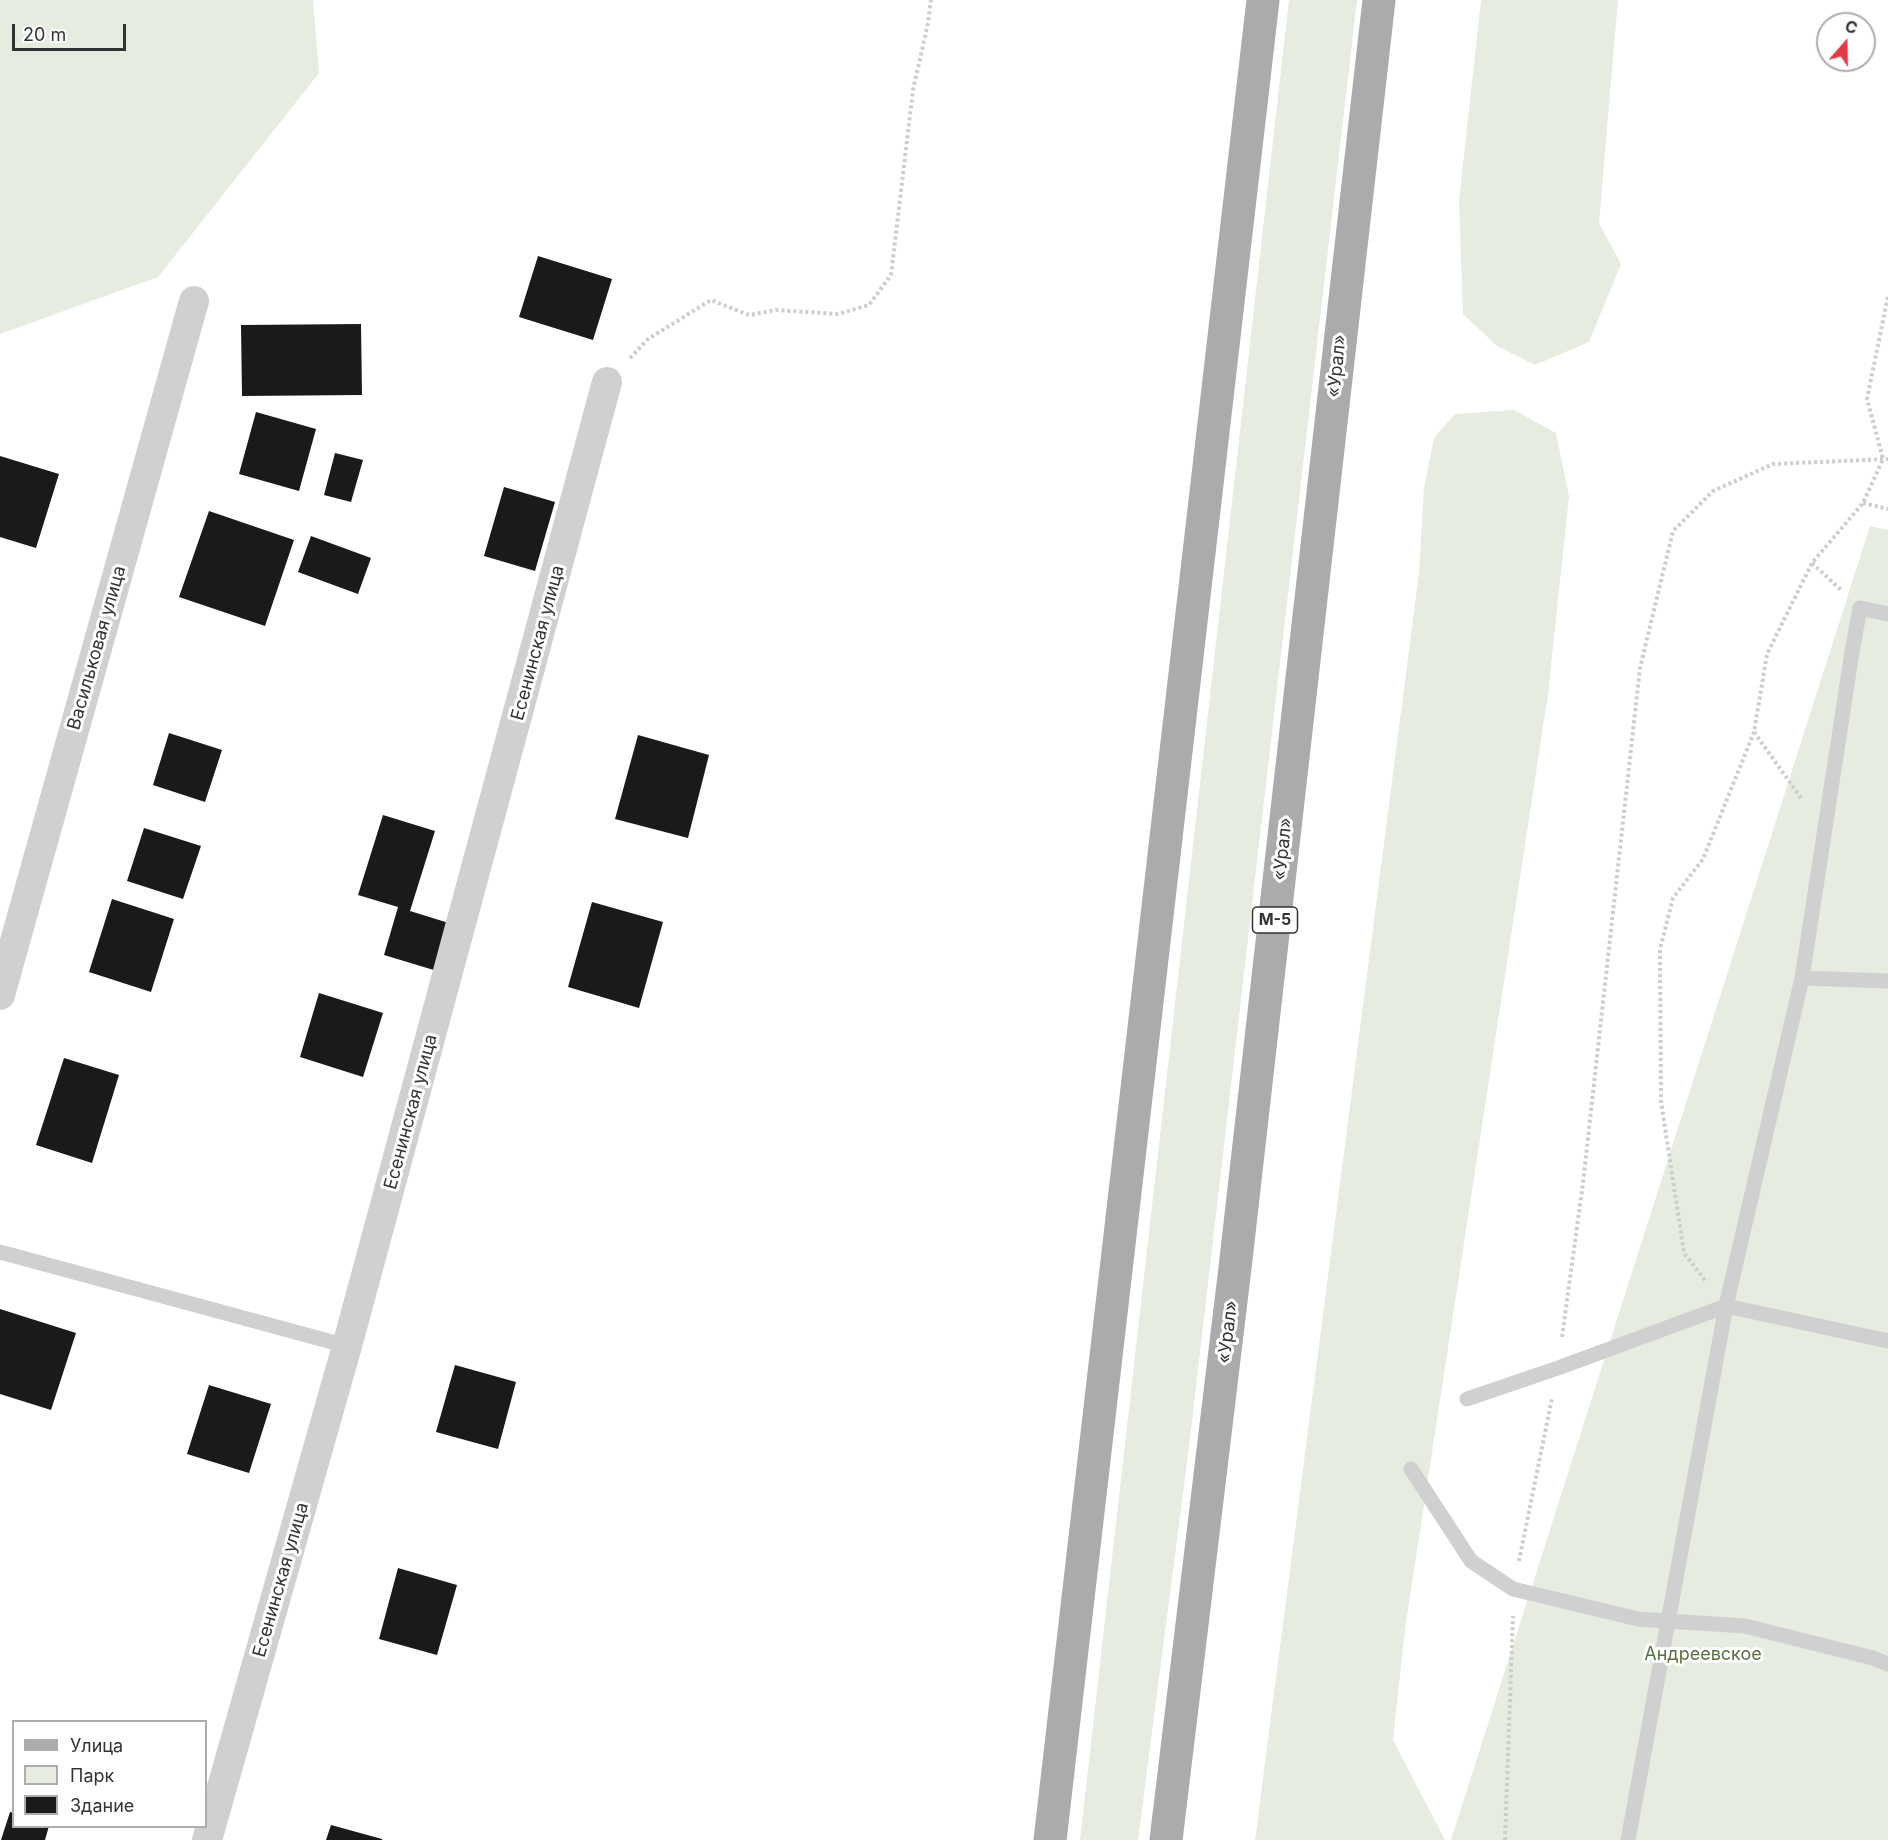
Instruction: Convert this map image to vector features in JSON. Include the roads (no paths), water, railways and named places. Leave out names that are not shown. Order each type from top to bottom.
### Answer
[{"type":"main road","points":[[1050,1840],[1263,0]]},
{"type":"main road","name":"«Урал»","points":[[1166,1840],[1235,1268],[1379,0]]},
{"type":"street","name":"Васильковая улица","points":[[0,994],[194,301]]},
{"type":"street","name":"Есенинская улица","points":[[207,1840],[347,1346],[607,382]]},
{"type":"lane","points":[[1628,1840],[1726,1306],[1802,978],[1860,608],[1888,614]]},
{"type":"lane","points":[[1802,978],[1888,981]]},
{"type":"lane","points":[[0,1252],[347,1346]]},
{"type":"lane","points":[[1467,1400],[1726,1306],[1888,1341]]},
{"type":"lane","points":[[1411,1469],[1471,1561],[1513,1588],[1638,1619],[1745,1626],[1873,1658],[1888,1664]]},
{"type":"park label","name":"Андреевское","points":[[1703,1655]]}]
